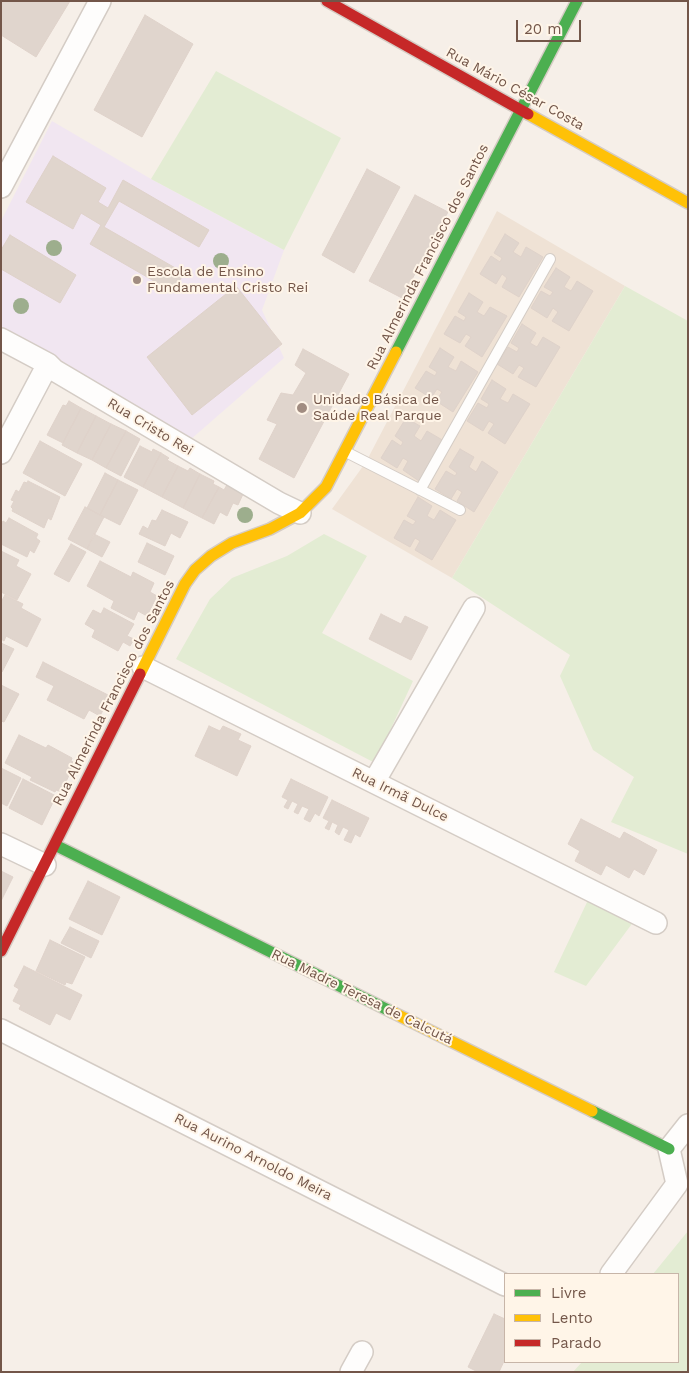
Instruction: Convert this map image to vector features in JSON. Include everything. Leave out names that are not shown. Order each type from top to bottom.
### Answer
[{"type":"street","points":[[1,187],[100,1]]},
{"type":"street","name":"Rua Mário César Costa","points":[[327,1],[688,203]]},
{"type":"street","name":"Rua Almerinda Francisco dos Santos","points":[[1,951],[185,584],[195,570],[211,556],[232,543],[270,529],[300,514],[326,487],[577,1]]},
{"type":"street","name":"Rua Cristo Rei","points":[[1,339],[48,364],[54,370],[87,390],[300,514]]},
{"type":"street","points":[[1,453],[48,364]]},
{"type":"street","points":[[374,782],[474,608]]},
{"type":"street","name":"Rua Irmã Dulce","points":[[144,667],[656,922]]},
{"type":"street","points":[[1,844],[45,865]]},
{"type":"street","name":"Rua Madre Teresa de Calcutá","points":[[55,845],[668,1150]]},
{"type":"street","name":"Rua Aurino Arnoldo Meira","points":[[1,1030],[504,1284]]},
{"type":"street","points":[[612,1273],[678,1184],[668,1150],[688,1125]]},
{"type":"street","points":[[351,1372],[362,1352]]},
{"type":"lane","points":[[420,490],[550,259]]},
{"type":"lane","points":[[345,451],[460,510]]},
{"type":"shaded area","name":"Escola de Ensino Fundamental Cristo Rei","points":[[52,121],[151,179],[284,250],[262,310],[284,358],[190,440],[1,328],[1,221]]},
{"type":"shaded area","points":[[497,211],[625,286],[452,578],[332,509],[366,462]]},
{"type":"green space","points":[[216,71],[341,138],[284,250],[151,179]]},
{"type":"green space","points":[[625,286],[688,321],[688,854],[611,822],[634,777],[593,750],[560,676],[570,655],[452,578]]},
{"type":"green space","points":[[324,534],[367,556],[322,633],[413,681],[375,763],[176,659],[210,599],[232,578],[287,556]]},
{"type":"green space","points":[[589,898],[634,921],[586,986],[554,972]]},
{"type":"green space","points":[[688,1231],[688,1372],[573,1372],[581,1363],[679,1363],[679,1273],[654,1273]]},
{"type":"building","points":[[1,1],[70,1],[36,57],[1,35]]},
{"type":"building","points":[[145,15],[193,44],[142,137],[94,110]]},
{"type":"building","points":[[53,156],[106,188],[98,202],[108,208],[123,180],[209,230],[199,247],[119,201],[104,227],[184,273],[173,292],[90,244],[101,225],[81,213],[73,229],[26,202]]},
{"type":"building","points":[[367,169],[400,187],[354,273],[322,255]]},
{"type":"building","points":[[415,195],[448,212],[402,298],[369,281]]},
{"type":"building","points":[[505,234],[519,243],[513,252],[521,257],[526,247],[543,257],[519,297],[502,287],[507,278],[502,274],[496,284],[480,274],[491,256],[500,262],[502,258],[494,253]]},
{"type":"building","points":[[10,235],[76,275],[60,303],[1,269],[1,250]]},
{"type":"building","points":[[556,268],[570,277],[564,287],[571,291],[577,281],[593,291],[569,331],[552,321],[558,312],[553,308],[547,318],[531,308],[541,291],[550,296],[553,292],[544,287]]},
{"type":"building","points":[[236,286],[282,344],[192,415],[147,357]]},
{"type":"building","points":[[469,293],[483,302],[477,312],[484,316],[490,307],[507,316],[482,357],[465,346],[471,337],[466,334],[460,343],[444,334],[455,316],[464,321],[466,317],[458,312]]},
{"type":"building","points":[[522,324],[536,333],[530,343],[537,347],[543,337],[560,347],[536,387],[518,377],[524,368],[519,365],[513,374],[497,364],[508,347],[517,352],[519,348],[511,343]]},
{"type":"building","points":[[440,348],[454,357],[448,367],[456,371],[461,361],[478,372],[453,412],[436,401],[442,392],[437,389],[431,398],[415,388],[426,371],[435,376],[437,372],[429,367]]},
{"type":"building","name":"Unidade Básica de Saúde Real Parque","points":[[303,349],[349,374],[294,478],[259,459],[277,424],[267,420],[281,393],[293,395],[306,373],[295,365]]},
{"type":"building","points":[[492,380],[506,389],[500,399],[508,403],[513,394],[530,404],[505,444],[488,433],[494,424],[489,421],[483,431],[467,421],[478,403],[487,408],[489,404],[481,399]]},
{"type":"building","points":[[69,401],[81,408],[63,443],[47,435],[63,405],[66,406]]},
{"type":"building","points":[[81,408],[96,416],[77,453],[62,445]]},
{"type":"building","points":[[96,416],[111,424],[92,460],[77,453]]},
{"type":"building","points":[[406,418],[420,426],[414,436],[421,441],[427,431],[444,441],[419,481],[403,470],[408,461],[403,458],[397,468],[381,458],[392,440],[401,446],[403,442],[395,436]]},
{"type":"building","points":[[111,424],[126,431],[106,468],[92,460]]},
{"type":"building","points":[[126,431],[140,439],[121,476],[106,468]]},
{"type":"building","points":[[40,441],[82,464],[65,496],[23,473]]},
{"type":"building","points":[[140,446],[152,452],[153,449],[161,453],[143,487],[124,477]]},
{"type":"building","points":[[460,449],[474,457],[469,467],[476,472],[482,461],[498,472],[474,512],[457,501],[462,492],[457,489],[451,499],[435,489],[446,471],[455,476],[457,473],[449,467]]},
{"type":"building","points":[[161,453],[169,458],[167,460],[178,466],[162,497],[143,487]]},
{"type":"building","points":[[178,466],[188,471],[190,468],[200,474],[183,508],[162,497]]},
{"type":"building","points":[[105,473],[118,480],[100,515],[87,508]]},
{"type":"building","points":[[200,474],[214,481],[213,484],[219,487],[202,518],[183,508]]},
{"type":"building","points":[[118,480],[138,490],[120,525],[100,515]]},
{"type":"building","points":[[28,481],[60,497],[51,520],[48,518],[44,528],[12,511],[11,507],[14,501],[11,500],[16,490],[19,492],[24,482],[27,483]]},
{"type":"building","points":[[228,483],[244,492],[238,505],[233,503],[227,516],[220,512],[214,524],[202,518],[219,487],[224,490]]},
{"type":"building","points":[[418,497],[432,506],[427,516],[434,520],[440,510],[456,520],[432,560],[415,550],[420,541],[415,538],[410,547],[394,538],[404,520],[413,525],[416,521],[407,516]]},
{"type":"building","points":[[85,507],[104,517],[87,549],[68,539]]},
{"type":"building","points":[[162,510],[188,522],[180,538],[171,533],[165,546],[139,534],[143,526],[148,529],[152,520],[156,521]]},
{"type":"building","points":[[9,518],[38,534],[36,538],[40,541],[34,553],[30,550],[27,557],[1,544],[1,525],[3,521],[6,523]]},
{"type":"building","points":[[94,534],[110,542],[102,557],[87,549]]},
{"type":"building","points":[[147,543],[174,556],[165,575],[138,562]]},
{"type":"building","points":[[71,544],[86,552],[69,582],[54,574]]},
{"type":"building","points":[[1,551],[19,560],[16,566],[31,574],[17,600],[1,592]]},
{"type":"building","points":[[100,561],[131,577],[133,572],[154,583],[150,592],[157,596],[147,616],[138,611],[134,620],[111,608],[114,601],[87,586]]},
{"type":"building","points":[[5,595],[23,604],[21,608],[41,619],[27,647],[6,636],[4,641],[1,639],[1,602]]},
{"type":"building","points":[[104,608],[134,624],[127,636],[134,639],[130,646],[123,642],[118,651],[92,637],[95,630],[85,624],[93,610],[101,614]]},
{"type":"building","points":[[381,614],[401,624],[405,616],[428,627],[411,660],[369,639]]},
{"type":"building","points":[[1,643],[14,649],[2,672],[1,671]]},
{"type":"building","points":[[43,662],[110,696],[100,716],[89,710],[84,719],[47,700],[54,686],[36,677]]},
{"type":"building","points":[[1,685],[19,694],[4,722],[1,721]]},
{"type":"building","points":[[209,726],[220,731],[223,726],[241,734],[238,740],[251,746],[237,776],[195,756]]},
{"type":"building","points":[[19,735],[46,748],[48,745],[72,758],[71,761],[75,763],[61,792],[56,790],[55,792],[30,780],[32,777],[5,763]]},
{"type":"building","points":[[1,768],[21,778],[7,806],[1,803]]},
{"type":"building","points":[[23,779],[56,796],[42,825],[9,808]]},
{"type":"building","points":[[291,779],[328,797],[319,816],[315,813],[310,822],[304,819],[309,809],[302,806],[298,814],[294,812],[298,804],[292,801],[288,809],[284,807],[288,800],[282,797]]},
{"type":"building","points":[[332,800],[369,818],[360,837],[355,834],[351,843],[344,840],[349,830],[343,827],[339,835],[335,832],[338,825],[332,822],[329,830],[325,828],[329,821],[323,818]]},
{"type":"building","points":[[581,819],[620,839],[624,832],[657,850],[644,875],[634,869],[629,878],[606,865],[601,875],[575,861],[580,851],[568,844]]},
{"type":"building","points":[[1,871],[13,877],[1,901]]},
{"type":"building","points":[[88,881],[120,897],[102,935],[69,919]]},
{"type":"building","points":[[70,927],[99,941],[91,958],[61,943]]},
{"type":"building","points":[[50,940],[85,957],[72,984],[66,982],[65,985],[36,971]]},
{"type":"building","points":[[24,966],[82,995],[70,1020],[56,1013],[50,1025],[19,1009],[21,1005],[13,1001],[19,989],[14,986]]},
{"type":"building","points":[[494,1314],[504,1319],[504,1361],[499,1372],[478,1372],[468,1367]]},
{"type":"traffic: fast","points":[[396,352],[577,1]]},
{"type":"traffic: fast","points":[[55,845],[392,1012]]},
{"type":"traffic: fast","points":[[592,1111],[669,1149]]},
{"type":"traffic: slow","points":[[528,114],[688,203]]},
{"type":"traffic: slow","points":[[140,674],[185,584],[195,570],[211,556],[232,543],[270,529],[300,513],[326,487],[396,352]]},
{"type":"traffic: slow","points":[[392,1012],[592,1111]]},
{"type":"traffic: jam","points":[[327,1],[528,114]]},
{"type":"traffic: jam","points":[[1,951],[140,674]]},
{"type":"place","name":"Escola de Ensino Fundamental Cristo Rei","points":[[137,280]]},
{"type":"place","name":"Unidade Básica de Saúde Real Parque","points":[[302,408]]}]
